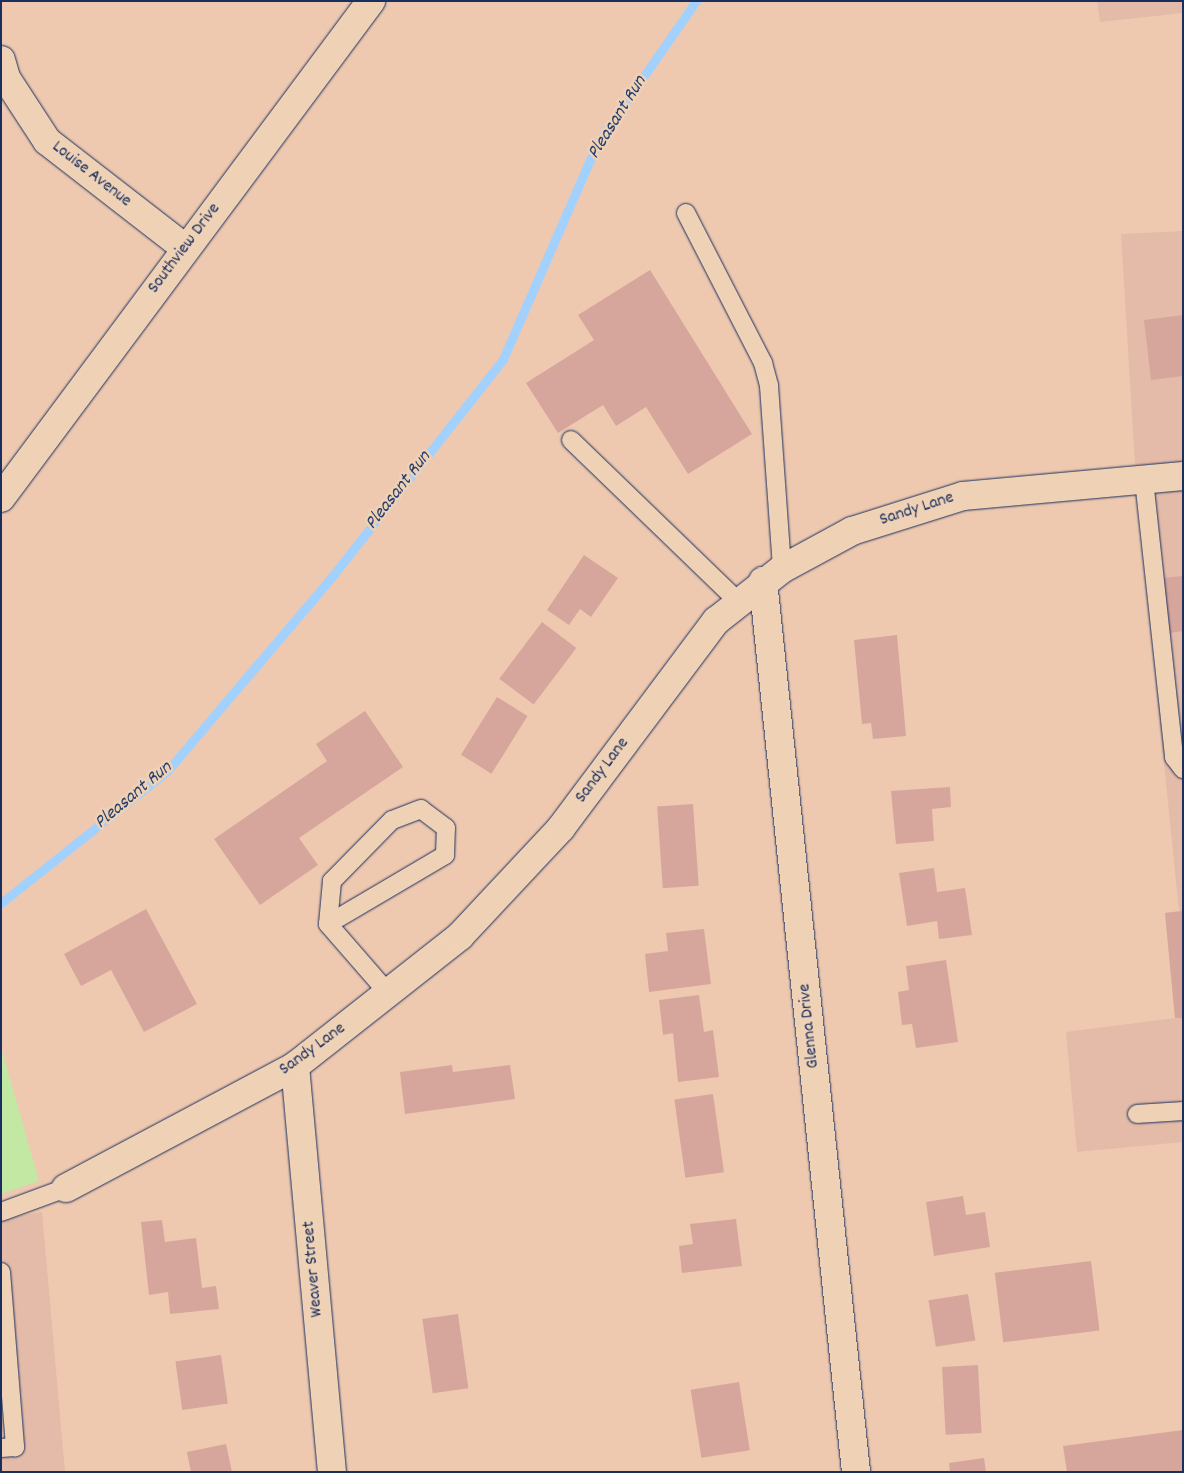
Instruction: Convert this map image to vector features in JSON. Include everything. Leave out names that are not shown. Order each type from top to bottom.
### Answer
[{"type":"street","name":"Southview Drive","points":[[1,498],[185,248],[371,1]]},
{"type":"street","name":"Louise Avenue","points":[[1,60],[6,78],[47,141],[185,248]]},
{"type":"street","name":"Sandy Lane","points":[[66,1188],[296,1066],[460,936],[561,828],[716,621],[738,601],[773,575],[852,531],[963,496],[1183,476]]},
{"type":"street","name":"Glenna Drive","points":[[773,575],[856,1472]]},
{"type":"street","name":"Weaver Street","points":[[296,1066],[332,1472]]},
{"type":"lane","points":[[686,213],[763,363],[769,386],[773,575]]},
{"type":"lane","points":[[571,440],[738,601]]},
{"type":"lane","points":[[1144,480],[1174,757],[1183,768]]},
{"type":"lane","points":[[328,924],[445,855],[446,828],[421,809],[392,820],[332,881],[328,924],[388,993]]},
{"type":"lane","points":[[1137,1114],[1183,1111]]},
{"type":"lane","points":[[1,1212],[66,1188]]},
{"type":"lane","points":[[1,1272],[15,1447],[1,1448]]},
{"type":"shaded area","points":[[1097,1],[1183,1],[1183,13],[1100,22]]},
{"type":"shaded area","points":[[1183,231],[1183,1142],[1077,1152],[1066,1032],[1175,1018],[1165,913],[1179,911],[1137,497],[1121,234]]},
{"type":"shaded area","points":[[42,1212],[65,1472],[1,1472],[1,1219]]},
{"type":"green space","points":[[1,1047],[39,1181],[1,1194]]},
{"type":"building","points":[[650,270],[752,434],[688,474],[646,407],[616,426],[603,405],[558,433],[526,383],[594,340],[578,315]]},
{"type":"building","points":[[1183,315],[1183,376],[1151,380],[1144,320]]},
{"type":"building","points":[[584,555],[618,578],[591,617],[580,609],[569,625],[547,610]]},
{"type":"building","points":[[1183,576],[1183,631],[1169,633],[1162,578]]},
{"type":"building","points":[[542,622],[576,648],[534,705],[499,679]]},
{"type":"building","points":[[897,635],[906,736],[873,739],[871,723],[862,724],[854,640]]},
{"type":"building","points":[[497,697],[528,716],[491,774],[461,755]]},
{"type":"building","points":[[365,711],[403,767],[299,838],[318,865],[260,905],[214,839],[327,761],[316,744]]},
{"type":"building","points":[[950,787],[951,807],[932,809],[934,841],[896,844],[891,791]]},
{"type":"building","points":[[693,804],[699,886],[663,888],[657,807]]},
{"type":"building","points":[[934,868],[937,892],[965,888],[972,935],[939,939],[937,921],[907,926],[899,873]]},
{"type":"building","points":[[146,909],[197,1004],[144,1032],[111,970],[81,986],[64,954]]},
{"type":"building","points":[[1183,911],[1183,1018],[1175,1018],[1165,913]]},
{"type":"building","points":[[704,929],[711,984],[649,992],[645,954],[668,951],[666,933]]},
{"type":"building","points":[[946,960],[958,1042],[916,1048],[912,1024],[902,1025],[898,992],[909,990],[906,966]]},
{"type":"building","points":[[699,995],[704,1032],[713,1030],[719,1077],[678,1082],[673,1033],[663,1035],[659,1000]]},
{"type":"building","points":[[452,1065],[453,1072],[510,1065],[515,1099],[405,1114],[400,1072]]},
{"type":"building","points":[[713,1094],[724,1172],[685,1178],[674,1099]]},
{"type":"building","points":[[963,1196],[966,1215],[985,1212],[990,1247],[934,1256],[926,1202]]},
{"type":"building","points":[[736,1219],[742,1266],[682,1273],[679,1246],[693,1244],[690,1224]]},
{"type":"building","points":[[162,1220],[165,1242],[196,1238],[202,1288],[216,1286],[219,1309],[170,1314],[168,1292],[149,1295],[141,1222]]},
{"type":"building","points":[[1091,1261],[1100,1330],[1003,1342],[995,1273]]},
{"type":"building","points":[[968,1294],[975,1340],[936,1347],[928,1300]]},
{"type":"building","points":[[458,1314],[468,1388],[433,1393],[422,1319]]},
{"type":"building","points":[[221,1355],[228,1404],[182,1410],[175,1361]]},
{"type":"building","points":[[978,1365],[982,1433],[946,1435],[942,1367]]},
{"type":"building","points":[[739,1382],[750,1450],[701,1458],[691,1390]]},
{"type":"building","points":[[1183,1430],[1183,1472],[1067,1472],[1063,1446]]},
{"type":"building","points":[[226,1444],[232,1472],[191,1472],[187,1452]]},
{"type":"building","points":[[984,1458],[986,1472],[950,1472],[949,1463]]},
{"type":"waterway","name":"Pleasant Run","points":[[1,903],[168,770],[334,574],[503,359],[598,142],[696,1]]}]
